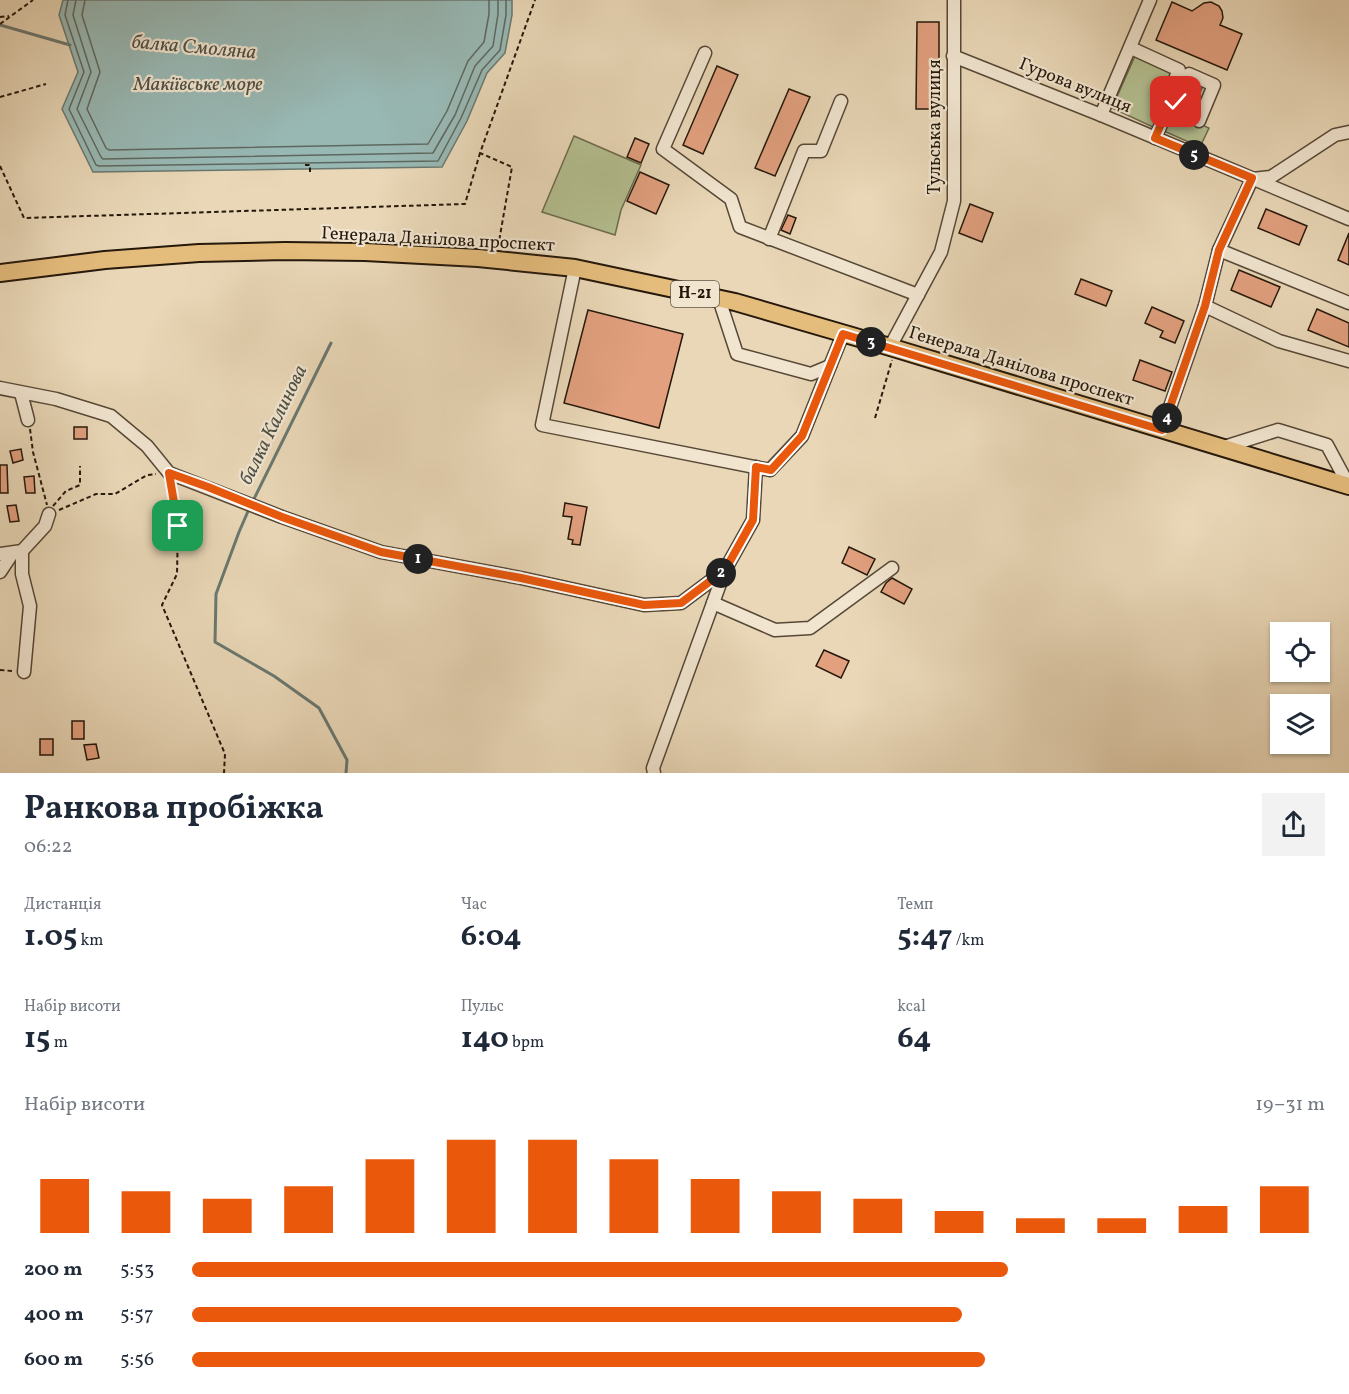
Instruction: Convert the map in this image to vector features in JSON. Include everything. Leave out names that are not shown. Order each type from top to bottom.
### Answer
[{"type":"main road","name":"Генерала Данілова проспект","points":[[0,273],[105,260],[210,253],[365,252],[495,260],[575,268],[719,299],[893,348],[1349,486]]},
{"type":"street","name":"Тульська вулиця","points":[[893,348],[941,252],[954,201],[954,0]]},
{"type":"street","points":[[1101,115],[1150,0]]},
{"type":"street","points":[[1131,48],[1179,70],[1167,97],[1170,104],[1155,138]]},
{"type":"street","points":[[705,53],[663,148],[731,199],[740,227],[918,295]]},
{"type":"street","name":"Гурова вулиця","points":[[953,56],[1349,219]]},
{"type":"street","points":[[1170,104],[1176,102],[1189,74],[1214,85],[1199,121]]},
{"type":"street","points":[[769,239],[804,151],[821,151],[841,101]]},
{"type":"street","points":[[1162,430],[1205,306],[1219,250],[1252,178],[1271,177],[1335,135],[1349,132]]},
{"type":"street","points":[[1219,250],[1349,303]]},
{"type":"street","points":[[575,268],[542,425],[771,470],[802,436],[843,334]]},
{"type":"street","points":[[719,299],[737,354],[811,374],[830,366]]},
{"type":"street","points":[[1205,306],[1279,341],[1349,361]]},
{"type":"street","points":[[0,388],[57,399],[111,416],[147,446],[169,473],[381,552],[521,578],[644,605],[681,603],[725,570]]},
{"type":"street","points":[[21,393],[28,420]]},
{"type":"street","points":[[1221,448],[1278,430],[1327,445],[1349,486]]},
{"type":"street","points":[[654,773],[653,768],[725,570],[753,520],[756,467]]},
{"type":"street","points":[[0,572],[11,553],[45,526],[49,514]]},
{"type":"street","points":[[11,553],[22,574],[30,606],[24,672]]},
{"type":"street","points":[[713,603],[775,630],[810,628],[892,568]]},
{"type":"path","points":[[0,24],[33,0]]},
{"type":"path","points":[[0,166],[24,218],[465,204],[480,153],[535,0]]},
{"type":"path","points":[[0,17],[12,15]]},
{"type":"path","points":[[0,97],[46,84]]},
{"type":"path","points":[[480,153],[512,167],[495,260]]},
{"type":"path","points":[[305,165],[315,165]]},
{"type":"path","points":[[310,165],[310,172]]},
{"type":"path","points":[[874,418],[893,348]]},
{"type":"path","points":[[28,420],[33,452],[49,514]]},
{"type":"path","points":[[49,514],[55,502],[66,492],[80,485],[80,466]]},
{"type":"path","points":[[49,514],[96,494],[115,494],[147,475],[169,473],[178,526],[177,574],[162,605],[225,754],[224,773]]},
{"type":"green space","points":[[1135,56],[1175,74],[1166,105],[1155,128],[1112,108]]},
{"type":"green space","points":[[1189,80],[1203,86],[1189,119],[1209,128],[1200,147],[1164,131]]},
{"type":"green space","points":[[574,136],[641,165],[621,210],[615,235],[542,212]]},
{"type":"water","name":"Макіївське море","points":[[63,0],[512,0],[512,15],[505,53],[487,73],[467,121],[442,167],[93,172],[62,109],[78,72],[59,15]]},
{"type":"building","points":[[1172,2],[1192,11],[1204,3],[1211,2],[1219,6],[1222,11],[1223,18],[1220,25],[1242,34],[1227,70],[1156,40]]},
{"type":"building","points":[[917,22],[939,22],[939,109],[916,109]]},
{"type":"building","points":[[717,66],[738,75],[703,154],[683,145]]},
{"type":"building","points":[[789,89],[810,97],[775,176],[755,168]]},
{"type":"building","points":[[635,138],[649,144],[641,163],[627,157]]},
{"type":"building","points":[[640,172],[669,185],[656,214],[627,201]]},
{"type":"building","points":[[970,204],[993,213],[982,242],[959,233]]},
{"type":"building","points":[[1266,209],[1307,226],[1299,245],[1258,228]]},
{"type":"building","points":[[788,215],[796,218],[790,234],[781,230]]},
{"type":"building","points":[[1349,233],[1349,265],[1338,260]]},
{"type":"building","points":[[1239,270],[1280,287],[1271,307],[1231,290]]},
{"type":"building","points":[[1081,279],[1112,291],[1106,306],[1075,294]]},
{"type":"building","points":[[1152,307],[1184,321],[1175,343],[1160,337],[1163,331],[1145,323]]},
{"type":"building","points":[[1317,309],[1349,323],[1349,347],[1308,330]]},
{"type":"building","points":[[588,310],[683,334],[659,428],[564,403]]},
{"type":"building","points":[[1140,360],[1172,372],[1165,391],[1133,380]]},
{"type":"building","points":[[74,427],[87,427],[87,439],[74,439]]},
{"type":"building","points":[[21,449],[23,460],[13,463],[10,451]]},
{"type":"building","points":[[0,465],[7,465],[8,493],[0,493]]},
{"type":"building","points":[[34,476],[35,493],[26,493],[24,477]]},
{"type":"building","points":[[565,503],[587,507],[580,545],[572,544],[573,540],[568,539],[572,517],[563,516]]},
{"type":"building","points":[[16,505],[19,521],[10,522],[7,506]]},
{"type":"building","points":[[849,547],[875,559],[867,575],[842,563]]},
{"type":"building","points":[[892,578],[912,589],[904,604],[881,592]]},
{"type":"building","points":[[824,650],[849,661],[841,678],[816,666]]},
{"type":"building","points":[[72,721],[84,721],[84,739],[72,739]]},
{"type":"building","points":[[40,739],[53,739],[53,755],[40,755]]},
{"type":"building","points":[[96,744],[99,758],[87,760],[84,745]]},
{"type":"waterway","name":"балка Смоляна","points":[[0,25],[70,45]]},
{"type":"waterway","name":"балка Калинова","points":[[252,503],[331,343]]},
{"type":"waterway","name":"балка Калинова","points":[[249,509],[216,594],[215,642],[274,676],[319,708],[347,760],[346,773]]},
{"type":"route","points":[[178,526],[169,473],[381,552],[521,578],[644,605],[681,603],[725,570],[753,520],[756,467],[771,470],[802,436],[843,334],[1162,430],[1205,306],[1219,250],[1252,178],[1155,138],[1170,104],[1176,102]]}]
